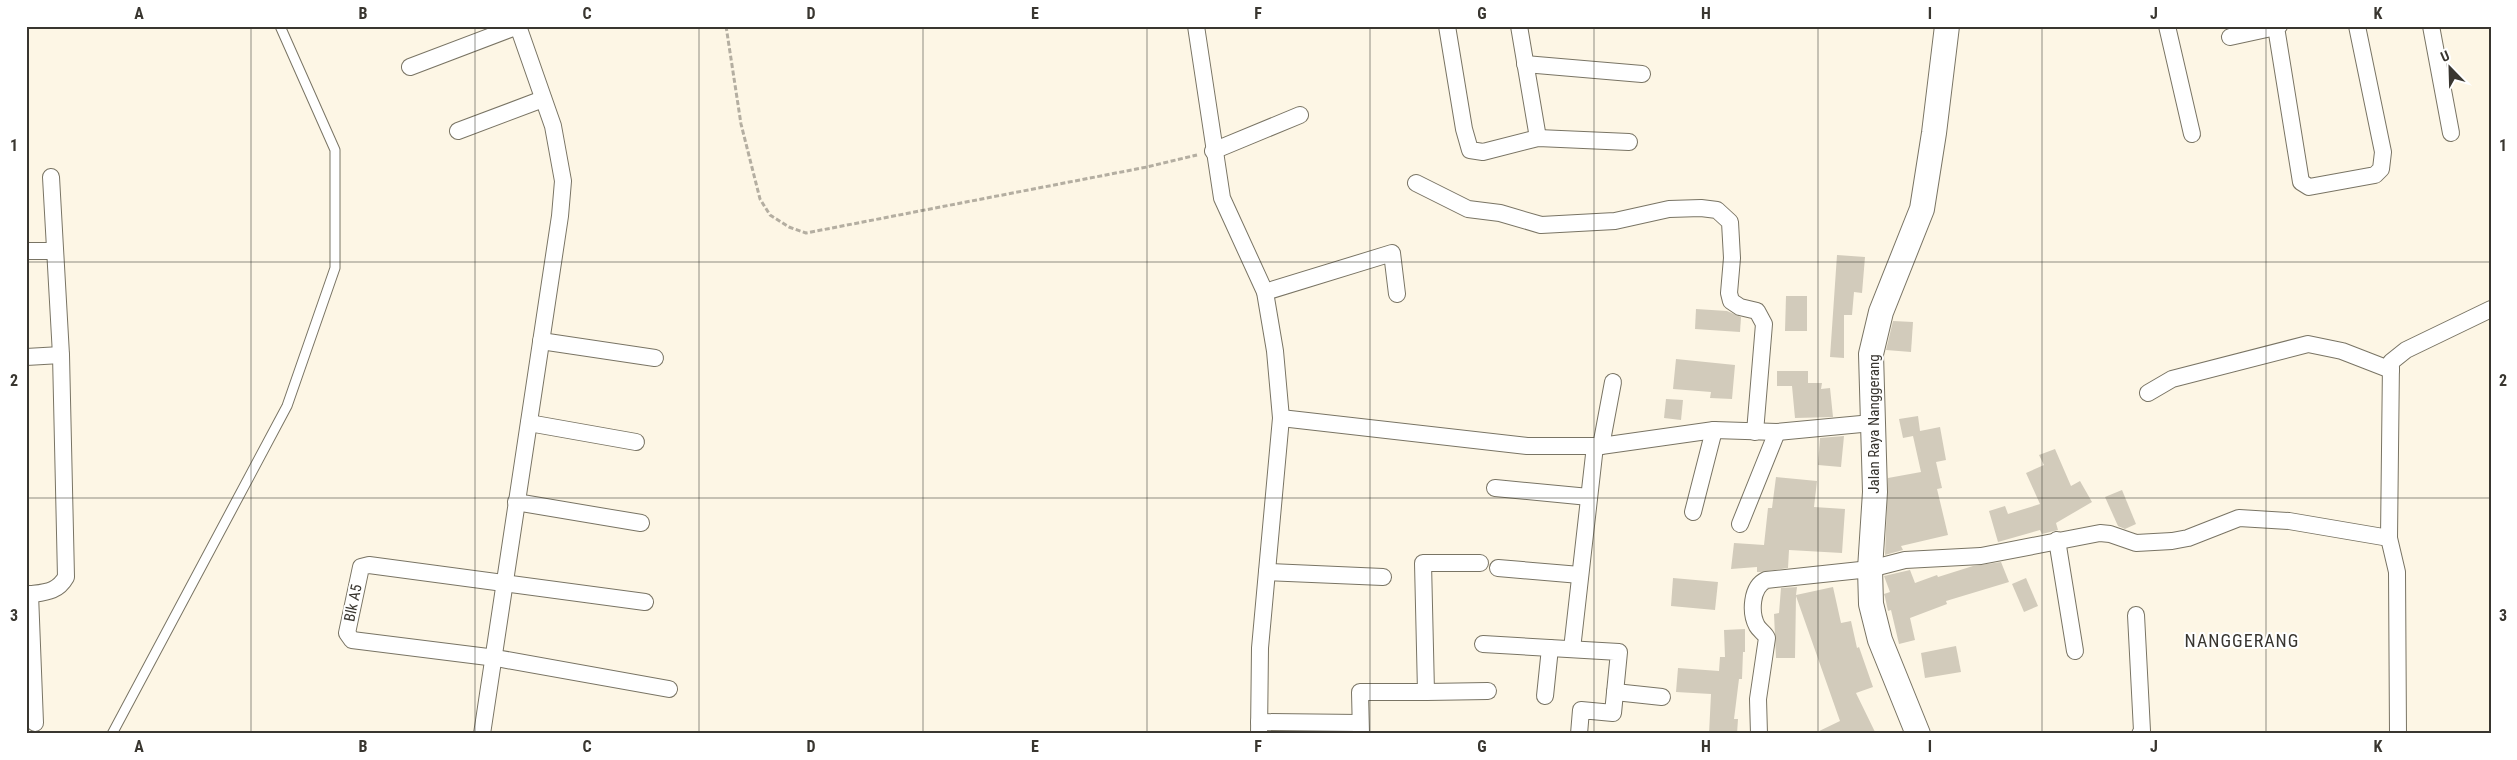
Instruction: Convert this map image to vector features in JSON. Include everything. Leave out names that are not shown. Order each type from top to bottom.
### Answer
[{"type":"street","points":[[410,66],[518,26],[553,126],[563,181],[560,216],[482,734]]},
{"type":"street","points":[[1196,26],[1213,150],[1222,198],[1265,292],[1275,351],[1281,418],[1260,648],[1259,728],[1361,728],[1360,692],[1488,691]]},
{"type":"street","points":[[1447,26],[1464,129],[1470,150],[1483,152],[1538,138],[1629,142]]},
{"type":"street","points":[[1519,26],[1538,138]]},
{"type":"street","name":"Jalan Raya Nanggerang","points":[[1918,734],[1880,640],[1871,604],[1870,569],[1874,492],[1872,354],[1881,312],[1922,209],[1934,133],[1947,26]]},
{"type":"street","points":[[2167,26],[2192,134]]},
{"type":"street","points":[[2230,38],[2278,27],[2301,182],[2309,188],[2375,175],[2381,169],[2382,152],[2357,26]]},
{"type":"street","points":[[2431,26],[2451,133]]},
{"type":"street","points":[[1525,64],[1642,74]]},
{"type":"street","points":[[458,130],[543,99]]},
{"type":"street","points":[[1213,150],[1300,115]]},
{"type":"street","points":[[35,723],[28,594],[53,591],[60,586],[66,576],[60,355],[50,177]]},
{"type":"street","points":[[1416,183],[1468,209],[1500,213],[1542,224],[1615,221],[1669,209],[1711,208],[1723,213],[1730,222],[1732,258],[1729,293],[1731,301],[1740,307],[1757,311],[1764,324],[1755,432]]},
{"type":"street","points":[[26,251],[55,251]]},
{"type":"street","points":[[1265,292],[1392,253],[1397,294]]},
{"type":"street","points":[[2398,734],[2397,572],[2389,538],[2391,362],[2406,350],[2491,309]]},
{"type":"street","points":[[541,341],[655,358]]},
{"type":"street","points":[[2148,393],[2172,379],[2308,344],[2342,351],[2391,370]]},
{"type":"street","points":[[26,357],[60,355]]},
{"type":"street","points":[[1572,649],[1589,497],[1598,446],[1613,382]]},
{"type":"street","points":[[1281,418],[1527,446],[1598,446],[1714,430],[1778,432],[1872,423]]},
{"type":"street","points":[[529,423],[636,442]]},
{"type":"street","points":[[1693,512],[1714,430]]},
{"type":"street","points":[[1740,524],[1778,432]]},
{"type":"street","points":[[1495,488],[1589,497]]},
{"type":"street","points":[[516,502],[642,523]]},
{"type":"street","points":[[1759,734],[1758,699],[1767,638],[1756,625],[1754,600],[1757,587],[1766,580],[1870,569],[1905,560],[1981,556],[2100,533],[2110,534],[2136,543],[2172,541],[2188,538],[2239,518],[2289,521],[2389,538]]},
{"type":"street","points":[[2057,540],[2075,650]]},
{"type":"street","points":[[1426,692],[1423,563],[1480,563]]},
{"type":"street","name":"Blk A5","points":[[494,657],[352,640],[347,633],[361,567],[365,565],[504,582]]},
{"type":"street","points":[[1498,568],[1580,575]]},
{"type":"street","points":[[1266,572],[1383,577]]},
{"type":"street","points":[[504,582],[645,602]]},
{"type":"street","points":[[2136,615],[2142,731],[2140,734]]},
{"type":"street","points":[[1483,644],[1619,652],[1613,713],[1581,710],[1579,734]]},
{"type":"street","points":[[1545,696],[1550,648]]},
{"type":"street","points":[[494,657],[669,689]]},
{"type":"street","points":[[1615,692],[1662,696]]},
{"type":"lane","points":[[112,734],[287,406],[334,268],[335,150],[280,26]]},
{"type":"path","points":[[726,26],[741,124],[760,199],[770,216],[789,227],[806,233],[1147,166],[1213,150]]},
{"type":"building","points":[[1837,255],[1865,257],[1862,293],[1854,292],[1852,315],[1844,315],[1844,358],[1830,357]]},
{"type":"building","points":[[1786,296],[1807,296],[1807,331],[1785,331]]},
{"type":"building","points":[[1696,309],[1727,311],[1741,317],[1740,332],[1695,329]]},
{"type":"building","points":[[1893,321],[1913,322],[1911,352],[1886,350]]},
{"type":"building","points":[[1676,359],[1735,365],[1732,399],[1710,398],[1711,392],[1673,389]]},
{"type":"building","points":[[1777,371],[1808,371],[1808,383],[1822,383],[1821,389],[1830,388],[1833,417],[1795,418],[1792,386],[1777,386]]},
{"type":"building","points":[[1666,399],[1683,400],[1681,420],[1664,418]]},
{"type":"building","points":[[1918,416],[1920,431],[1940,427],[1946,460],[1936,462],[1942,488],[1937,489],[1948,535],[1901,546],[1903,550],[1885,555],[1888,478],[1921,472],[1913,436],[1903,438],[1899,419]]},
{"type":"building","points":[[1844,436],[1841,467],[1818,465],[1820,438]]},
{"type":"building","points":[[2055,449],[2071,486],[2080,481],[2092,502],[2056,523],[2058,530],[2042,534],[2040,530],[1998,542],[1989,511],[2005,506],[2008,514],[2040,504],[2026,473],[2044,465],[2039,455]]},
{"type":"building","points":[[1776,477],[1817,481],[1814,507],[1845,509],[1842,553],[1789,550],[1788,568],[1760,572],[1757,572],[1757,567],[1731,569],[1734,543],[1764,545],[1768,508],[1772,508]]},
{"type":"building","points":[[2122,490],[2136,524],[2125,529],[2118,526],[2105,497]]},
{"type":"building","points":[[2001,562],[2009,582],[1946,601],[1947,604],[1910,618],[1915,640],[1899,644],[1891,610],[1888,611],[1884,594],[1890,592],[1884,576],[1910,570],[1915,583],[1973,566]]},
{"type":"building","points":[[1673,578],[1718,582],[1715,610],[1671,606]]},
{"type":"building","points":[[2026,578],[2038,606],[2024,612],[2012,584]]},
{"type":"building","points":[[1797,587],[1796,595],[1833,587],[1841,623],[1851,621],[1857,648],[1859,647],[1873,687],[1856,693],[1876,734],[1813,734],[1840,721],[1796,596],[1795,658],[1776,658],[1774,614],[1779,613],[1781,588]]},
{"type":"building","points":[[1745,629],[1742,679],[1739,679],[1734,719],[1738,719],[1737,734],[1709,734],[1711,694],[1676,692],[1678,668],[1719,671],[1720,657],[1725,657],[1724,630]]},
{"type":"building","points":[[1956,646],[1961,672],[1925,678],[1921,653]]},
{"type":"district","name":"NANGGERANG","points":[[2242,641]]}]
